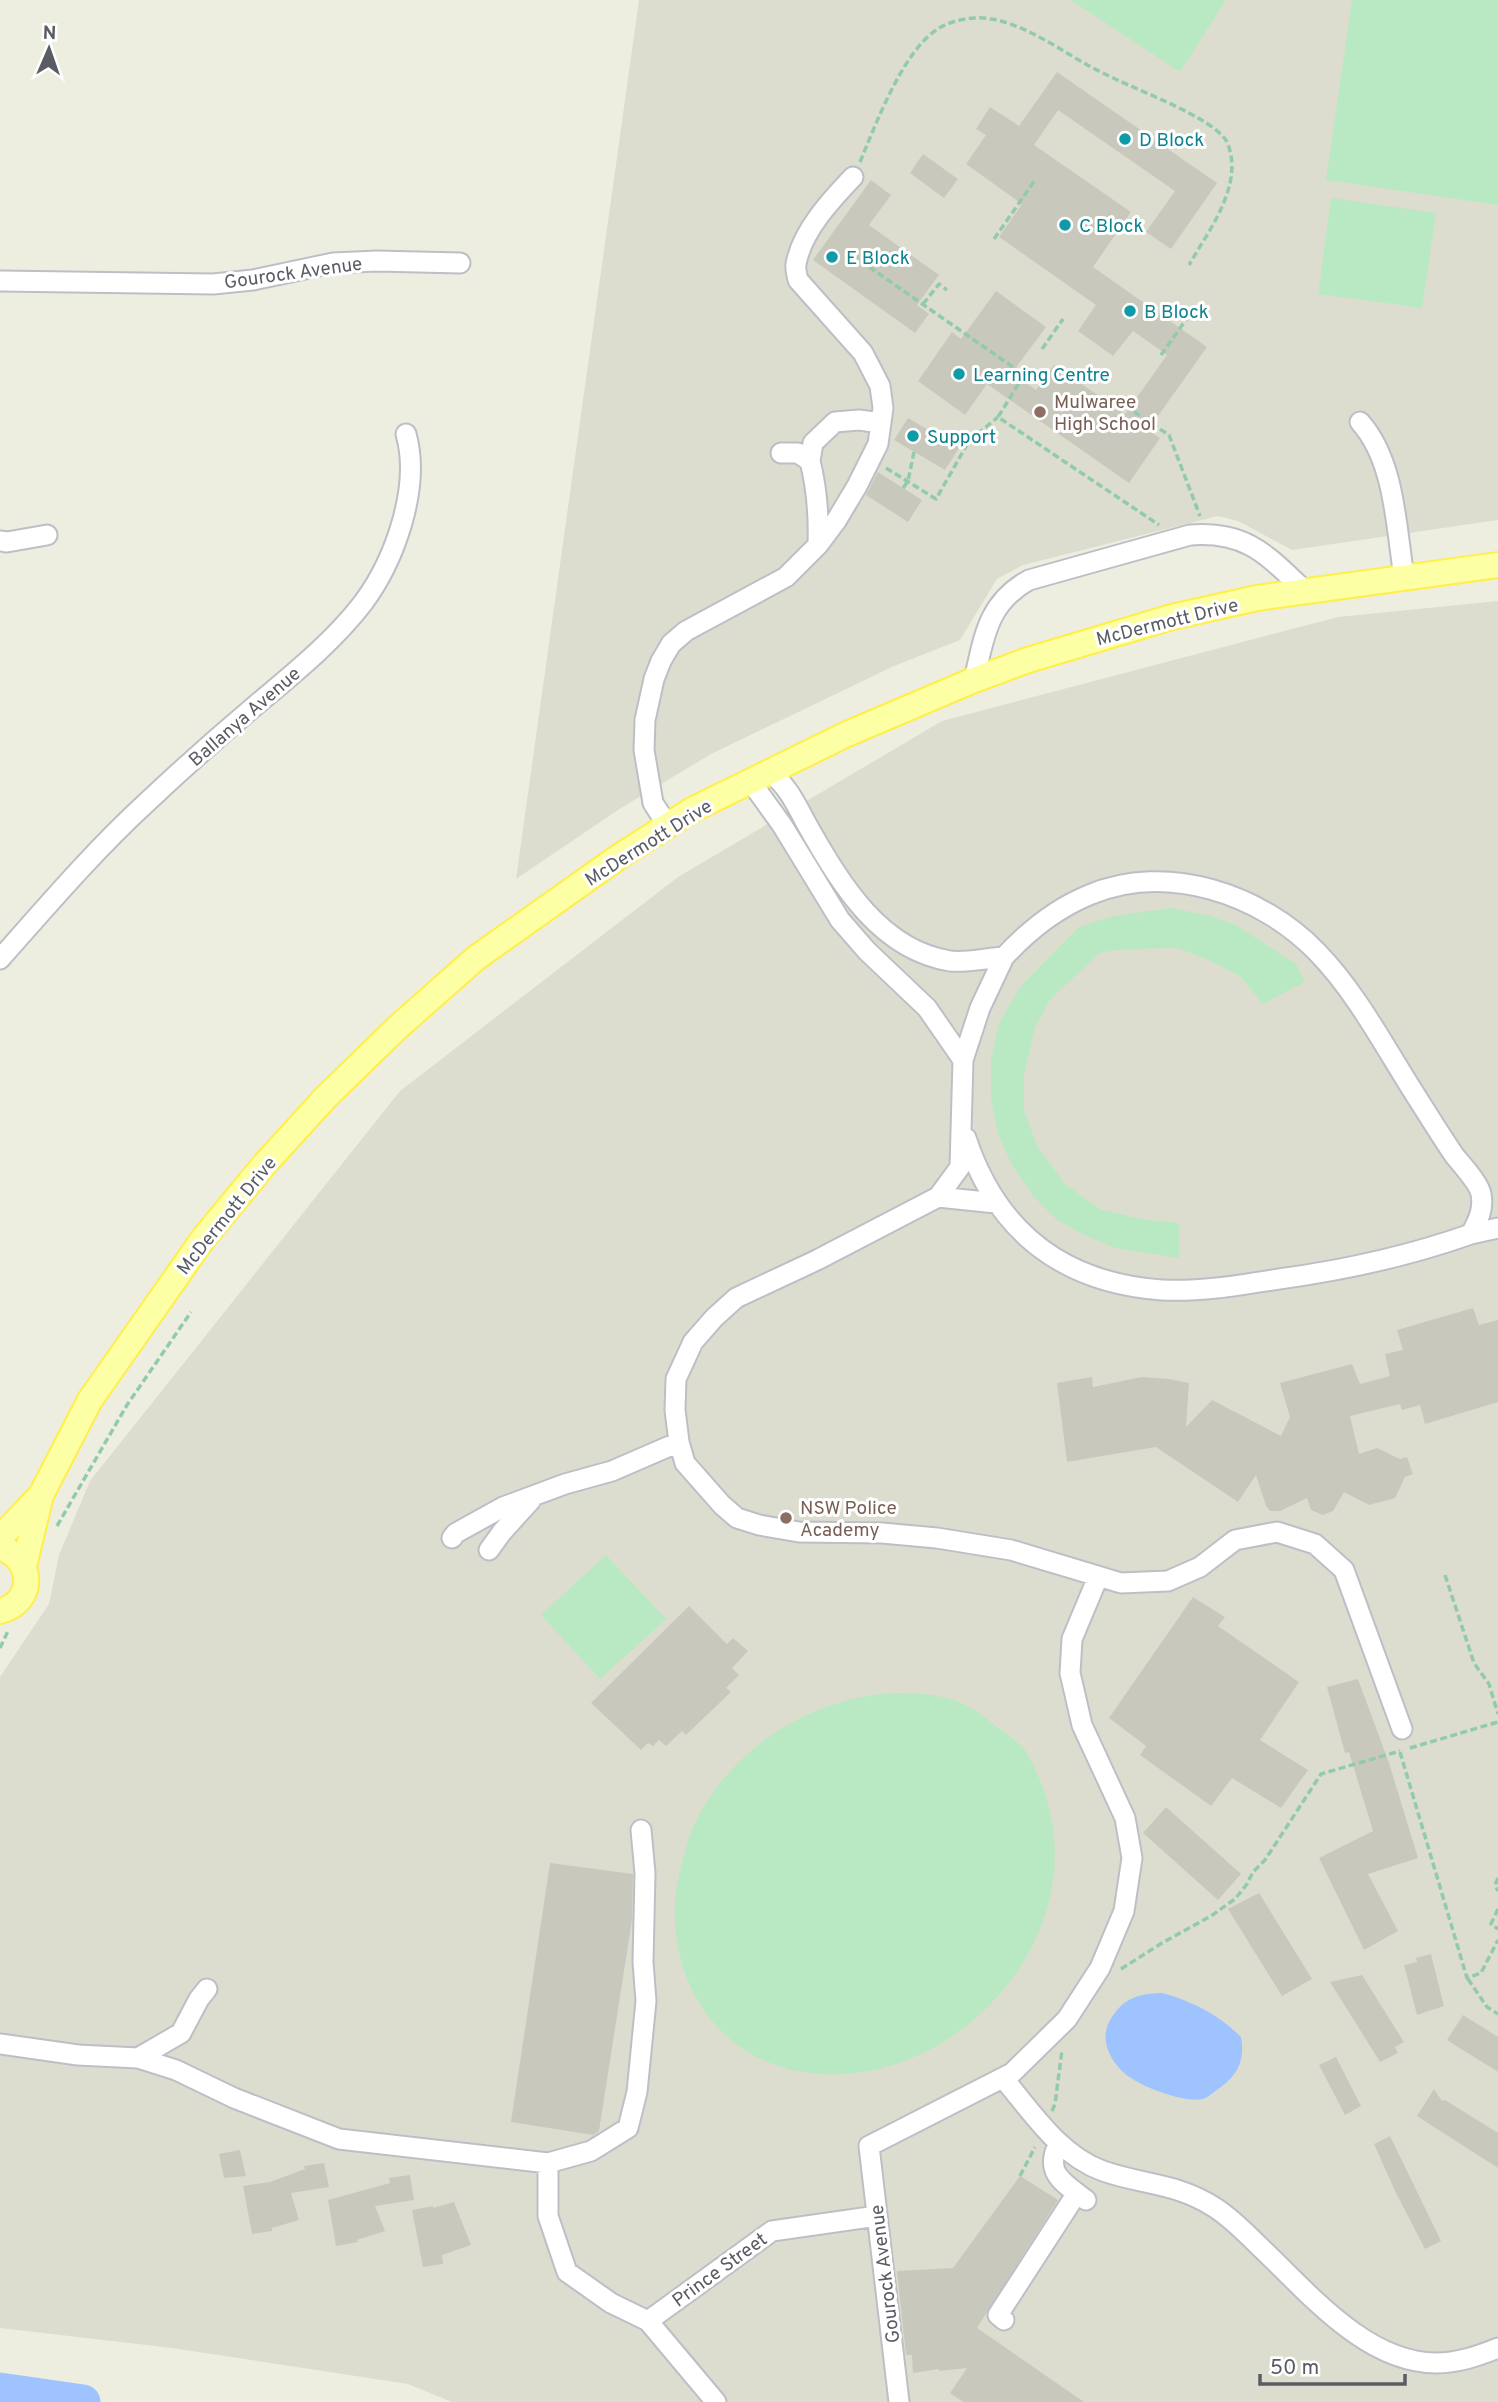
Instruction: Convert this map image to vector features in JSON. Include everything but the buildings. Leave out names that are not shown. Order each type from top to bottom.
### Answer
[{"type":"main road","name":"McDermott Drive","points":[[4,1617],[22,1597],[26,1587],[24,1566],[41,1495],[90,1400],[203,1239],[325,1097],[398,1027],[476,958],[610,863],[692,810],[847,734],[1027,660],[1172,617],[1256,598],[1498,565]]},
{"type":"main road","name":"McDermott Drive","points":[[0,1538],[41,1495]]},
{"type":"main road","points":[[0,1548],[11,1552],[24,1566]]},
{"type":"street","points":[[667,826],[653,803],[644,751],[645,720],[661,661],[671,644],[687,631],[786,576],[818,545],[857,486],[878,444],[883,408],[880,386],[863,353],[798,280],[795,265],[820,216],[853,177]]},
{"type":"street","name":"Gourock Avenue","points":[[0,281],[213,284],[253,280],[333,263],[460,263]]},
{"type":"street","points":[[818,545],[819,516],[810,461],[813,443],[835,422],[859,420],[881,423]]},
{"type":"street","points":[[1360,422],[1371,434],[1387,469],[1404,577]]},
{"type":"street","name":"Ballanya Avenue","points":[[0,958],[128,820],[198,754],[328,642],[363,602],[391,554],[406,509],[411,470],[411,450],[406,434]]},
{"type":"street","points":[[781,453],[797,453],[810,461]]},
{"type":"street","points":[[974,680],[988,625],[998,605],[1013,589],[1029,580],[1190,536],[1213,534],[1247,544],[1265,554],[1304,590]]},
{"type":"street","points":[[0,541],[47,535]]},
{"type":"street","points":[[761,777],[782,782],[831,866],[858,904],[883,930],[907,948],[951,961],[1004,957]]},
{"type":"street","points":[[761,777],[782,825],[840,920],[867,951],[928,1008],[963,1060]]},
{"type":"street","points":[[1402,1729],[1344,1570],[1315,1544],[1277,1532],[1235,1540],[1200,1567],[1168,1581],[1121,1583],[1011,1550],[937,1538],[882,1532],[799,1532],[775,1529],[737,1518],[713,1497],[685,1463],[679,1442],[676,1379],[693,1342],[736,1298],[817,1260],[938,1196],[960,1167],[963,1060],[980,1008],[1004,957],[1024,936],[1064,907],[1091,894],[1117,887],[1168,883],[1223,892],[1253,904],[1289,926],[1318,954],[1352,997],[1452,1152],[1489,1194],[1471,1234]]},
{"type":"street","points":[[962,1127],[971,1157],[996,1203],[1031,1241],[1064,1265],[1106,1281],[1163,1290],[1223,1288],[1359,1266],[1498,1228]]},
{"type":"street","points":[[938,1196],[996,1203]]},
{"type":"street","points":[[452,1538],[456,1533],[503,1507],[565,1484],[612,1471],[679,1442]]},
{"type":"street","points":[[489,1550],[536,1495]]},
{"type":"street","points":[[1098,1577],[1072,1639],[1070,1673],[1082,1724],[1125,1818],[1132,1858],[1124,1911],[1100,1968],[1067,2019],[1012,2073],[1003,2078],[1059,2143],[1084,2162],[1102,2171],[1182,2190],[1218,2209],[1364,2341],[1406,2359],[1434,2363],[1473,2358],[1498,2348]]},
{"type":"street","points":[[0,2044],[78,2055],[138,2058],[176,2070],[234,2098],[339,2139],[548,2163],[591,2151],[628,2128],[637,2092],[646,2001],[643,1962],[645,1873],[641,1830]]},
{"type":"street","points":[[138,2058],[181,2033],[206,1989]]},
{"type":"street","name":"Gourock Avenue","points":[[899,2402],[869,2146],[1003,2078]]},
{"type":"street","points":[[1004,2320],[998,2315],[1027,2279],[1082,2196],[1059,2178],[1052,2166],[1059,2143]]},
{"type":"street","points":[[548,2163],[548,2216],[567,2272],[611,2303],[648,2321],[716,2402]]},
{"type":"street","name":"Prince Street","points":[[648,2321],[772,2231],[877,2216]]},
{"type":"path","points":[[853,177],[904,67],[924,41],[939,28],[961,19],[992,19],[1025,30],[1095,69],[1205,122],[1226,140],[1231,164],[1231,182],[1215,219],[1189,265]]},
{"type":"path","points":[[994,239],[1035,180]]},
{"type":"path","points":[[852,255],[1020,372]]},
{"type":"path","points":[[923,304],[939,284],[947,290]]},
{"type":"path","points":[[1161,355],[1193,310]]},
{"type":"path","points":[[1042,349],[1063,319]]},
{"type":"path","points":[[880,464],[936,499],[970,441],[998,417],[1024,375]]},
{"type":"path","points":[[1125,406],[1169,435],[1202,521]]},
{"type":"path","points":[[998,417],[1167,531]]},
{"type":"path","points":[[940,437],[943,432],[966,447]]},
{"type":"path","points":[[903,488],[908,481],[914,452]]},
{"type":"path","points":[[52,1535],[127,1405],[191,1312]]},
{"type":"path","points":[[1445,1575],[1474,1664],[1489,1684],[1498,1714]]},
{"type":"path","points":[[0,1648],[6,1633],[4,1617]]},
{"type":"path","points":[[1120,1970],[1235,1899],[1247,1885],[1253,1872],[1265,1860],[1321,1774],[1498,1722]]},
{"type":"path","points":[[1400,1751],[1467,1978],[1487,2007],[1498,2014]]},
{"type":"path","points":[[1498,1878],[1495,1885],[1498,1891]]},
{"type":"path","points":[[1498,1909],[1491,1924],[1498,1929]]},
{"type":"path","points":[[1467,1978],[1481,1973],[1498,1940]]},
{"type":"path","points":[[1050,2115],[1055,2104],[1063,2043]]},
{"type":"path","points":[[1020,2176],[1040,2136]]},
{"type":"shaded area","name":"Mulwaree High School","points":[[639,0],[1498,0],[1498,520],[1292,550],[1238,521],[1218,516],[1023,565],[997,579],[960,640],[894,666],[711,754],[621,808],[516,879]]},
{"type":"shaded area","name":"NSW Police Academy","points":[[1498,601],[1498,2402],[452,2402],[408,2384],[172,2348],[0,2328],[0,1677],[49,1604],[59,1555],[90,1481],[400,1091],[678,877],[942,721],[1338,617]]},
{"type":"green space","points":[[1071,0],[1226,0],[1180,72]]},
{"type":"green space","points":[[1352,0],[1498,0],[1498,205],[1326,180]]},
{"type":"green space","points":[[1331,198],[1436,213],[1422,308],[1318,294]]},
{"type":"green space","points":[[1171,908],[1207,915],[1236,925],[1296,964],[1305,982],[1263,1004],[1240,976],[1177,948],[1124,949],[1099,953],[1050,1000],[1035,1027],[1024,1075],[1024,1110],[1037,1146],[1065,1184],[1100,1209],[1141,1219],[1179,1223],[1179,1258],[1115,1248],[1056,1219],[1034,1197],[1012,1165],[998,1134],[991,1099],[991,1060],[999,1023],[1020,987],[1079,927],[1113,916]]},
{"type":"green space","points":[[606,1555],[666,1619],[600,1679],[541,1615]]},
{"type":"green space","points":[[890,1693],[935,1696],[962,1703],[986,1718],[1025,1751],[1046,1798],[1054,1834],[1054,1870],[1048,1905],[1035,1941],[1015,1974],[991,2004],[962,2029],[930,2050],[894,2064],[857,2073],[819,2074],[786,2068],[755,2056],[728,2038],[695,1996],[680,1958],[675,1919],[675,1899],[683,1859],[695,1824],[713,1793],[753,1749],[777,1731],[831,1705]]},
{"type":"water","points":[[1162,1993],[1204,2010],[1241,2037],[1241,2059],[1236,2071],[1227,2082],[1203,2099],[1172,2096],[1135,2081],[1120,2069],[1108,2050],[1106,2030],[1117,2010],[1133,1998]]},
{"type":"waterway","points":[[0,2390],[83,2402]]},
{"type":"place","name":"D Block","points":[[1125,139]]},
{"type":"place","name":"C Block","points":[[1065,225]]},
{"type":"place","name":"E Block","points":[[832,257]]},
{"type":"place","name":"B Block","points":[[1130,311]]},
{"type":"place","name":"Learning Centre","points":[[959,374]]},
{"type":"place","name":"Mulwaree High School","points":[[1040,412]]},
{"type":"place","name":"Support","points":[[913,436]]},
{"type":"place","name":"NSW Police Academy","points":[[786,1518]]}]
